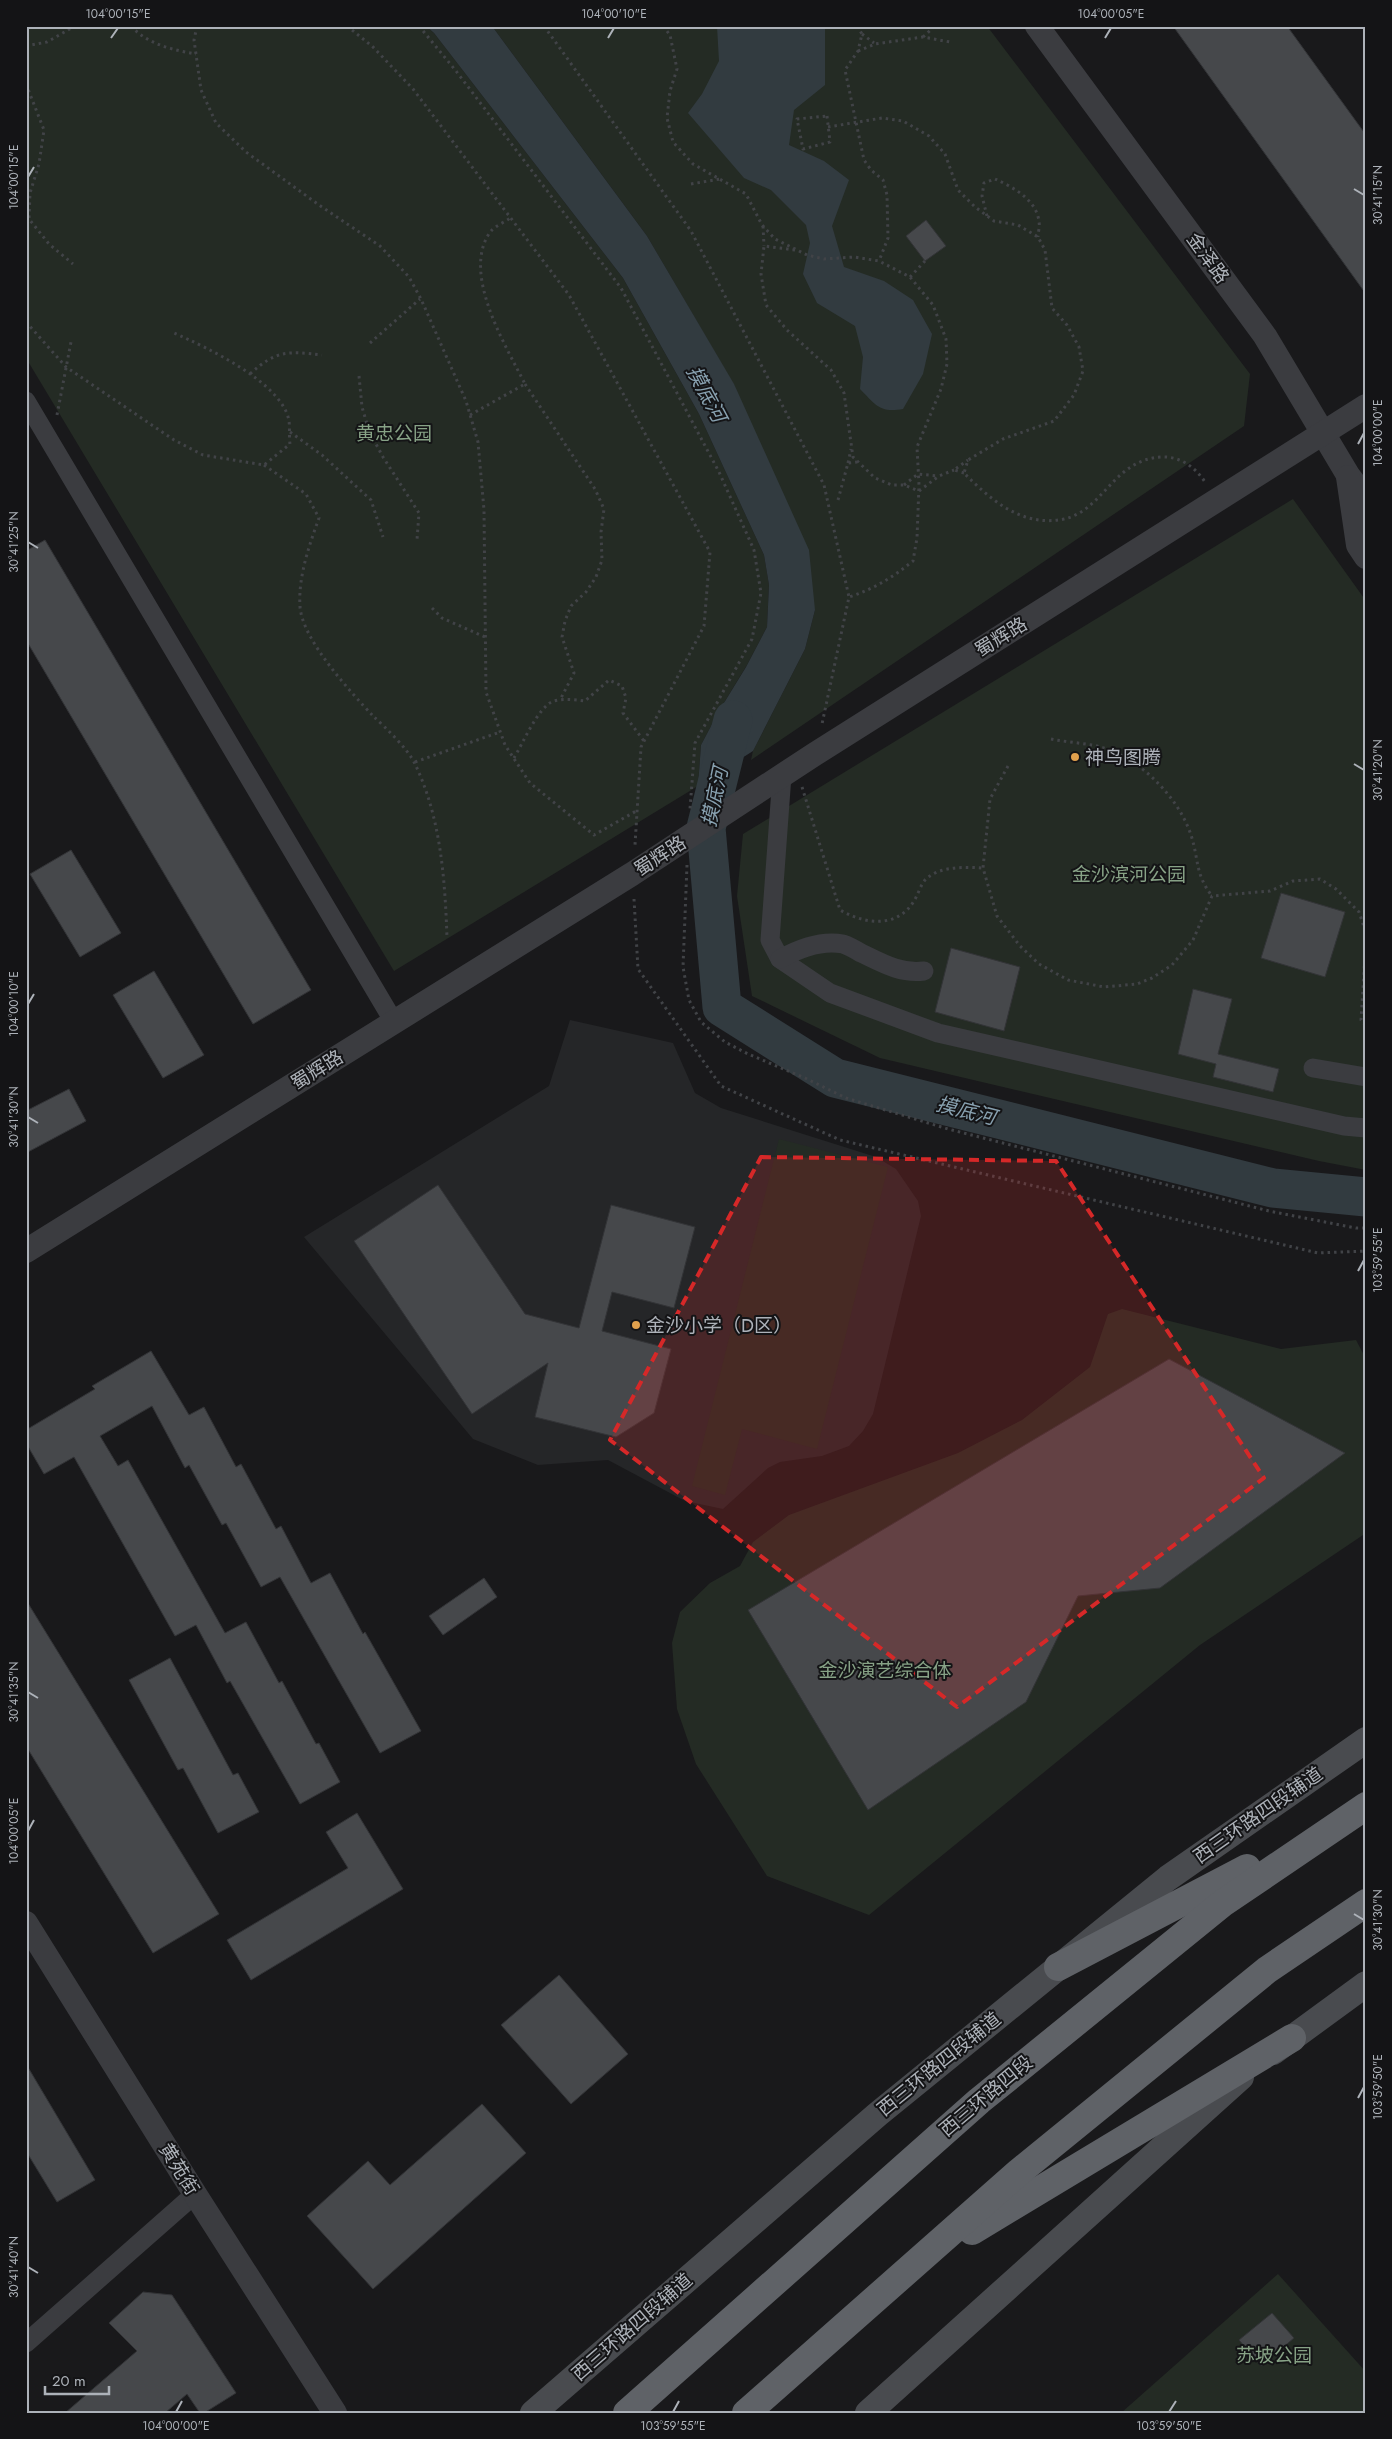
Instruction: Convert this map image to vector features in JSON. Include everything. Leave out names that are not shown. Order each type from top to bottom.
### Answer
[{"type":"highway","points":[[1058,1968],[1366,1806]]},
{"type":"highway","name":"西三环路四段","points":[[627,2413],[979,2101],[1223,1903],[1366,1806]]},
{"type":"highway","points":[[746,2413],[1019,2172],[1267,1970],[1366,1903]]},
{"type":"highway","points":[[912,2267],[1292,2038]]},
{"type":"main road","name":"西三环路四段辅道","points":[[533,2413],[878,2114],[1168,1878],[1366,1740]]},
{"type":"main road","points":[[868,2413],[1252,2067],[1366,1984]]},
{"type":"street","name":"金泽路","points":[[1036,26],[1266,336],[1324,433],[1357,480],[1366,499]]},
{"type":"street","points":[[26,400],[394,1022]]},
{"type":"street","name":"蜀辉路","points":[[26,1251],[683,842],[738,803],[1366,406]]},
{"type":"street","points":[[1357,480],[1358,546],[1366,557]]},
{"type":"street","points":[[798,765],[770,940],[780,959],[830,993],[938,1033],[1334,1124],[1366,1128]]},
{"type":"street","points":[[780,959],[797,949],[819,945],[843,944],[888,966],[910,972],[924,971]]},
{"type":"street","points":[[1313,1068],[1366,1077]]},
{"type":"street","name":"黄苑街","points":[[26,1923],[195,2194],[335,2413]]},
{"type":"street","points":[[26,2343],[195,2194]]},
{"type":"path","points":[[26,46],[47,42],[75,26]]},
{"type":"path","points":[[131,26],[139,35],[172,49],[196,54]]},
{"type":"path","points":[[198,26],[194,40],[201,90],[216,123],[246,152],[380,246],[409,277],[470,415],[478,442],[484,510],[486,692],[505,746],[530,783],[594,835],[638,809]]},
{"type":"path","points":[[347,26],[372,47],[413,89],[569,295],[710,552],[704,626],[641,747],[632,874],[638,969],[721,1086],[840,1140],[1318,1253],[1366,1251]]},
{"type":"path","points":[[544,26],[691,231],[824,485],[849,597],[798,765],[810,818],[840,910],[866,922],[879,922],[896,918],[906,913],[926,879],[944,870],[983,868]]},
{"type":"path","points":[[663,26],[670,35],[678,69],[670,91],[667,118],[673,142],[693,164],[746,194],[762,225],[775,239],[807,255],[824,258],[854,257],[879,261],[910,277],[933,305],[946,339],[947,364],[941,389],[917,447],[919,491],[914,561],[894,576],[870,590],[849,597]]},
{"type":"path","points":[[857,26],[862,34],[875,44]]},
{"type":"path","points":[[923,37],[935,26]]},
{"type":"path","points":[[862,34],[858,51],[845,70],[864,160],[882,180],[887,195],[888,238],[879,261]]},
{"type":"path","points":[[858,51],[875,44],[923,37],[950,42]]},
{"type":"path","points":[[26,84],[44,130],[39,164],[30,193],[29,219],[49,244],[73,264]]},
{"type":"path","points":[[827,116],[828,127],[830,142],[803,149],[797,119],[827,116]]},
{"type":"path","points":[[828,127],[882,118],[903,121],[929,136],[945,154],[958,190],[975,207],[994,221],[1018,225],[1038,238],[1045,250],[1052,308],[1068,325],[1079,347],[1083,371],[1074,395],[1054,421],[1003,439],[954,470],[939,476],[919,491]]},
{"type":"path","points":[[691,184],[721,179]]},
{"type":"path","points":[[988,216],[982,196],[984,182],[995,179],[1017,189],[1031,204],[1040,221],[1038,238]]},
{"type":"path","points":[[510,218],[492,230],[482,252],[481,270],[489,308],[525,384],[545,418],[595,489],[604,509],[601,532],[602,560],[596,577],[586,592],[571,606],[565,621],[562,637],[574,673],[560,700]]},
{"type":"path","points":[[762,225],[764,246],[761,274],[766,305],[787,330],[831,370],[844,393],[853,457],[876,478],[892,485],[904,485],[919,491]]},
{"type":"path","points":[[764,246],[797,250]]},
{"type":"path","points":[[910,277],[925,261]]},
{"type":"path","points":[[370,343],[420,300]]},
{"type":"path","points":[[26,322],[66,366],[137,417],[196,452],[211,457],[264,465],[306,494],[319,518],[302,576],[300,608],[310,636],[346,687],[415,762],[427,797],[440,849],[447,938]]},
{"type":"path","points":[[174,332],[210,350],[250,374],[276,396],[289,420],[290,444],[264,465]]},
{"type":"path","points":[[50,439],[58,411],[71,342]]},
{"type":"path","points":[[250,374],[266,360],[283,353],[322,355]]},
{"type":"path","points":[[359,376],[362,407],[369,431],[382,457],[419,513],[417,540]]},
{"type":"path","points":[[470,415],[525,384]]},
{"type":"path","points":[[289,432],[322,455],[354,482],[371,500],[384,537]]},
{"type":"path","points":[[838,500],[852,445]]},
{"type":"path","points":[[954,470],[964,473],[990,498],[1013,513],[1041,519],[1064,518],[1091,504],[1108,484],[1127,468],[1148,458],[1171,457],[1195,468],[1209,486]]},
{"type":"path","points":[[964,473],[968,460]]},
{"type":"path","points":[[848,463],[858,462]]},
{"type":"path","points":[[904,485],[918,474],[939,476]]},
{"type":"path","points":[[432,608],[442,618],[486,637]]},
{"type":"path","points":[[514,758],[540,713],[552,701],[585,701],[610,680],[622,686],[626,698],[623,713],[644,741]]},
{"type":"path","points":[[415,762],[500,732]]},
{"type":"path","points":[[1051,738],[1098,747],[1132,761],[1160,786],[1180,809],[1191,836],[1201,882],[1212,896]]},
{"type":"path","points":[[1008,766],[990,799],[983,868],[997,916],[1020,946],[1039,964],[1068,980],[1104,987],[1137,984],[1152,978],[1172,965],[1192,940],[1212,896]]},
{"type":"path","points":[[1212,896],[1270,891],[1293,881],[1320,879],[1336,889],[1359,912],[1366,934]]},
{"type":"path","points":[[1366,940],[1361,1020],[1366,1026]]},
{"type":"highlighted area","points":[[761,1157],[1056,1161],[1264,1478],[957,1707],[610,1440]]},
{"type":"shaded area","name":"金沙小学（D区）","points":[[570,1020],[673,1043],[695,1093],[721,1108],[876,1157],[896,1169],[918,1201],[921,1216],[873,1414],[863,1431],[849,1446],[822,1456],[780,1462],[768,1468],[723,1509],[685,1501],[608,1460],[538,1465],[473,1439],[304,1237],[549,1086]]},
{"type":"green space","name":"黄忠公园","points":[[26,26],[426,26],[434,33],[623,278],[699,414],[764,555],[769,585],[767,627],[701,745],[698,786],[394,971],[26,358]]},
{"type":"green space","points":[[492,26],[987,26],[1250,374],[1244,426],[751,760],[753,751],[805,649],[815,610],[734,385],[647,236]]},
{"type":"green space","name":"金沙滨河公园","points":[[1293,499],[1366,601],[1366,1170],[1319,1161],[880,1058],[752,996],[737,896],[743,834]]},
{"type":"green space","points":[[779,1139],[888,1167],[817,1449],[742,1429],[725,1495],[692,1486]]},
{"type":"green space","name":"金沙演艺综合体","points":[[1122,1309],[1281,1349],[1356,1340],[1366,1359],[1366,1533],[1200,1645],[869,1915],[767,1876],[696,1764],[677,1709],[672,1643],[680,1612],[710,1583],[740,1566],[753,1542],[789,1515],[958,1453],[1022,1420],[1090,1367],[1108,1314]]},
{"type":"green space","name":"苏坡公园","points":[[1278,2274],[1366,2372],[1366,2413],[1121,2413]]},
{"type":"water","points":[[426,26],[492,26],[647,236],[734,384],[809,550],[815,610],[805,649],[753,751],[698,786],[701,745],[767,627],[769,585],[764,555],[699,414],[623,278],[434,33]]},
{"type":"water","points":[[717,26],[825,26],[825,85],[794,110],[789,145],[824,161],[849,180],[832,226],[844,267],[884,281],[913,300],[932,334],[923,374],[903,409],[883,409],[860,389],[863,357],[855,326],[817,303],[803,274],[810,243],[806,225],[771,190],[744,178],[688,113],[702,94],[719,61]]},
{"type":"building","points":[[1173,26],[1287,26],[1366,135],[1366,294]]},
{"type":"building","points":[[926,220],[946,246],[925,261],[906,236]]},
{"type":"building","points":[[45,540],[311,990],[253,1024],[26,640],[26,551]]},
{"type":"building","points":[[71,850],[121,933],[80,957],[30,874]]},
{"type":"building","points":[[1281,893],[1345,912],[1325,977],[1261,958]]},
{"type":"building","points":[[951,948],[1020,967],[1004,1031],[935,1012]]},
{"type":"building","points":[[154,971],[204,1055],[163,1078],[113,995]]},
{"type":"building","points":[[1193,989],[1232,999],[1218,1054],[1279,1069],[1273,1092],[1213,1077],[1216,1064],[1178,1054]]},
{"type":"building","points":[[69,1089],[86,1121],[26,1153],[26,1111]]},
{"type":"building","points":[[438,1185],[525,1314],[579,1328],[611,1205],[695,1227],[674,1308],[612,1292],[602,1331],[671,1349],[654,1413],[616,1437],[535,1417],[548,1363],[472,1414],[354,1241]]},
{"type":"building","points":[[151,1351],[189,1415],[204,1407],[236,1467],[241,1464],[276,1529],[281,1526],[311,1583],[330,1573],[363,1634],[365,1632],[421,1731],[380,1753],[280,1577],[261,1587],[226,1523],[222,1525],[189,1465],[185,1468],[152,1406],[100,1436],[118,1466],[128,1460],[225,1633],[246,1622],[279,1683],[282,1681],[316,1744],[319,1743],[340,1782],[300,1804],[230,1681],[227,1683],[196,1625],[175,1636],[74,1457],[44,1474],[26,1443],[26,1430],[95,1389],[92,1386]]},
{"type":"building","points":[[1169,1359],[1345,1453],[1160,1588],[1078,1596],[1026,1702],[868,1810],[748,1610]]},
{"type":"building","points":[[484,1578],[497,1597],[443,1635],[429,1616]]},
{"type":"building","points":[[26,1600],[219,1914],[153,1953],[26,1746]]},
{"type":"building","points":[[170,1658],[233,1775],[238,1773],[259,1812],[218,1833],[183,1768],[178,1770],[129,1680]]},
{"type":"building","points":[[357,1813],[403,1889],[251,1980],[227,1940],[348,1868],[326,1832]]},
{"type":"building","points":[[559,1975],[628,2054],[571,2104],[501,2025]]},
{"type":"building","points":[[26,2064],[95,2180],[57,2202],[26,2151]]},
{"type":"building","points":[[482,2104],[526,2153],[373,2289],[307,2216],[368,2161],[390,2185]]},
{"type":"building","points":[[143,2292],[172,2295],[236,2393],[204,2413],[200,2413],[187,2394],[165,2413],[65,2413],[137,2351],[109,2323]]},
{"type":"building","points":[[1272,2313],[1294,2338],[1261,2366],[1239,2340]]},
{"type":"waterway","name":"摸底河","points":[[733,720],[706,828],[722,1007],[835,1078],[1273,1188],[1366,1197]]},
{"type":"place","name":"神鸟图腾","points":[[1075,757]]},
{"type":"place","name":"金沙小学（D区）","points":[[636,1325]]}]
